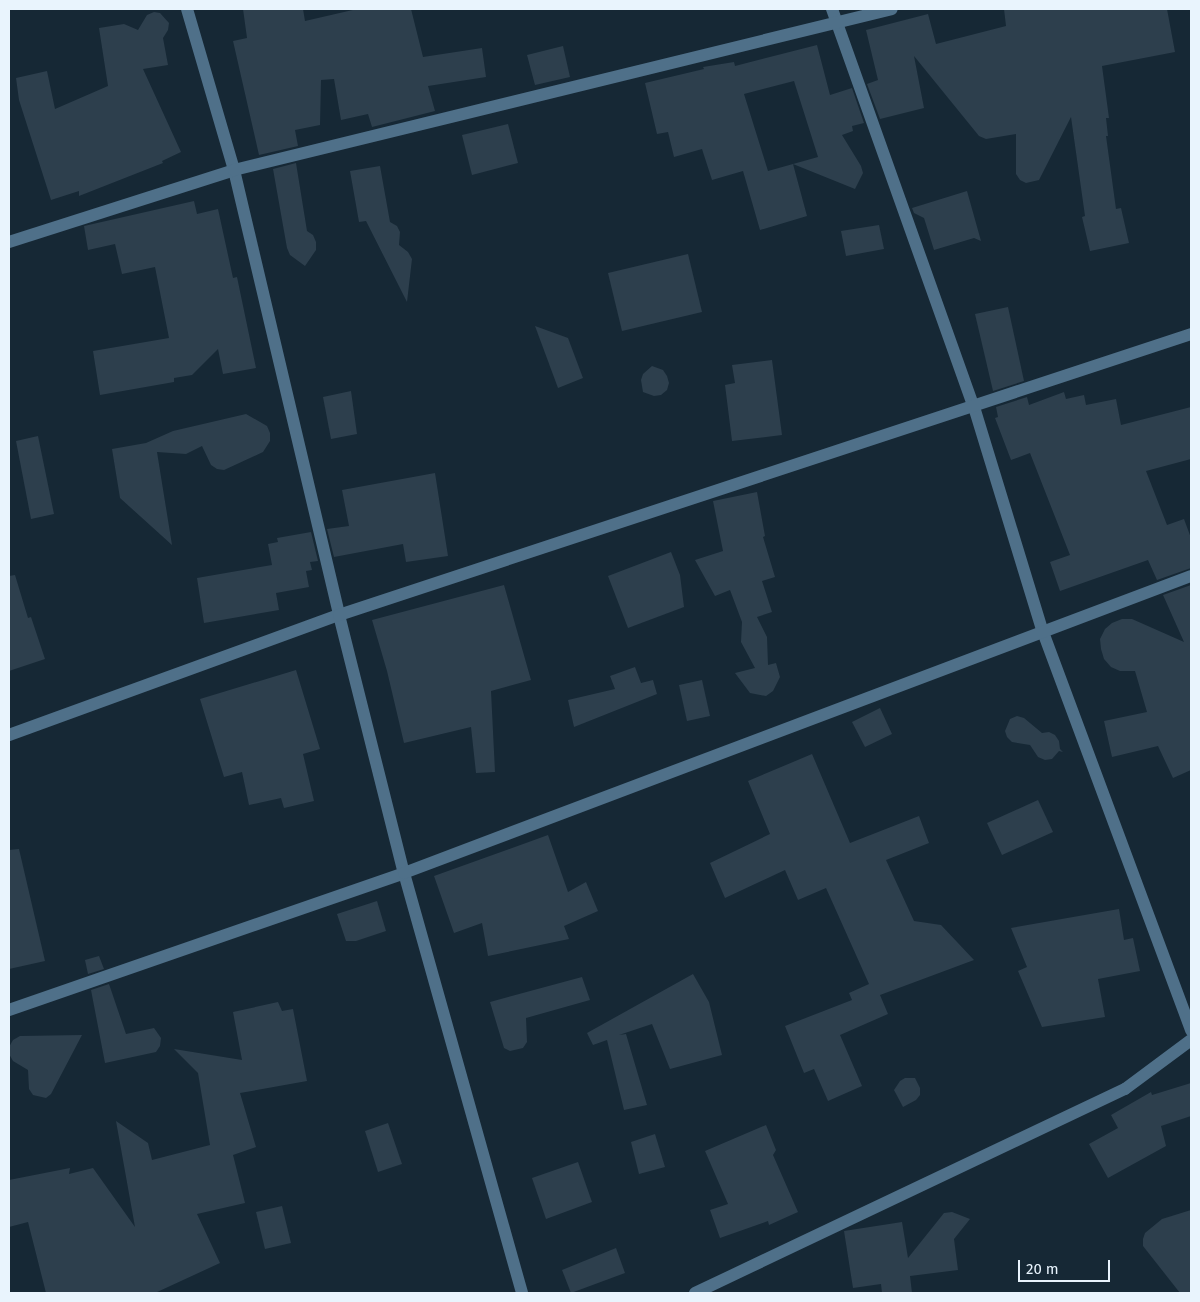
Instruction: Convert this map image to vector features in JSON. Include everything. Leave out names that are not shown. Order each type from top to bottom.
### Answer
[{"type":"street","points":[[187,9],[234,170],[339,614],[404,874],[522,1293]]},
{"type":"street","points":[[832,9],[974,407],[1043,632],[1191,1030]]},
{"type":"street","points":[[9,242],[234,170],[892,9]]},
{"type":"street","points":[[9,735],[339,614],[974,407],[1191,334]]},
{"type":"street","points":[[9,1010],[404,874],[1191,576]]},
{"type":"street","points":[[696,1293],[1125,1088],[1191,1040]]},
{"type":"building","points":[[243,9],[303,9],[305,21],[357,9],[411,9],[423,57],[482,48],[486,77],[428,86],[435,111],[372,127],[368,114],[341,120],[334,79],[321,80],[320,125],[295,130],[298,146],[259,155],[233,41],[247,38]]},
{"type":"building","points":[[1004,9],[1167,9],[1175,52],[1102,66],[1109,118],[1106,118],[1108,136],[1106,136],[1116,209],[1121,208],[1129,243],[1090,251],[1082,217],[1085,216],[1071,117],[1039,180],[1026,183],[1020,180],[1016,174],[1016,134],[986,139],[979,136],[914,56],[924,108],[880,119],[867,84],[878,80],[866,30],[928,14],[936,44],[1006,26]]},
{"type":"building","points":[[154,12],[160,13],[169,23],[168,30],[163,38],[168,65],[143,69],[181,152],[162,161],[163,163],[79,196],[79,191],[51,200],[19,100],[16,78],[47,71],[55,109],[108,86],[99,28],[124,24],[138,30],[147,15]]},
{"type":"building","points":[[817,45],[830,95],[852,88],[864,123],[852,126],[853,131],[842,135],[861,166],[863,173],[855,189],[793,164],[807,216],[760,230],[743,171],[712,180],[702,149],[674,157],[668,132],[657,134],[645,83],[704,69],[703,67],[734,62],[735,66]],"holes":[[[794,81],[818,157],[768,171],[744,94]]]},
{"type":"building","points":[[563,46],[570,77],[535,85],[527,55]]},
{"type":"building","points":[[508,124],[518,163],[472,175],[462,135]]},
{"type":"building","points":[[296,163],[307,231],[313,235],[316,242],[316,250],[305,266],[290,255],[287,248],[273,169]]},
{"type":"building","points":[[380,166],[390,222],[397,226],[400,232],[399,245],[408,252],[412,259],[407,302],[366,221],[359,222],[350,171]]},
{"type":"building","points":[[967,191],[981,241],[974,238],[934,250],[924,218],[914,213],[912,208]]},
{"type":"building","points":[[194,201],[197,214],[218,209],[233,278],[237,277],[256,368],[223,374],[218,349],[192,375],[174,378],[174,382],[100,395],[93,351],[169,338],[155,267],[122,274],[115,244],[88,250],[84,226]]},
{"type":"building","points":[[879,225],[884,249],[846,256],[841,231]]},
{"type":"building","points":[[688,254],[702,312],[622,331],[608,273]]},
{"type":"building","points":[[1008,307],[1024,381],[993,391],[975,314]]},
{"type":"building","points":[[535,326],[568,338],[583,378],[558,388]]},
{"type":"building","points":[[772,360],[782,435],[732,441],[725,385],[735,383],[732,365]]},
{"type":"building","points":[[652,366],[663,370],[667,376],[669,383],[667,390],[661,395],[654,396],[643,392],[641,380],[643,374]]},
{"type":"building","points":[[351,391],[357,434],[331,439],[323,397]]},
{"type":"building","points":[[1064,392],[1066,399],[1084,395],[1086,405],[1116,399],[1121,425],[1191,407],[1191,459],[1146,471],[1167,525],[1184,519],[1191,538],[1191,568],[1157,580],[1148,560],[1060,591],[1050,562],[1070,555],[1030,453],[1011,460],[995,418],[998,417],[996,407],[1027,397],[1029,405]]},
{"type":"building","points":[[246,414],[267,426],[270,433],[270,441],[263,452],[224,470],[217,469],[211,465],[202,446],[186,454],[157,452],[172,545],[120,498],[112,449],[146,443],[173,431]]},
{"type":"building","points":[[38,436],[54,514],[31,519],[16,441]]},
{"type":"building","points":[[435,473],[448,556],[406,562],[403,544],[334,557],[327,529],[349,526],[342,490]]},
{"type":"building","points":[[757,492],[765,536],[763,537],[775,577],[762,581],[772,612],[757,617],[767,637],[768,665],[776,663],[780,677],[773,691],[766,696],[750,693],[735,673],[755,668],[741,642],[742,622],[730,590],[715,596],[695,560],[723,551],[713,501]]},
{"type":"building","points":[[311,532],[318,561],[310,562],[312,570],[306,571],[309,587],[276,593],[279,610],[204,623],[197,578],[272,565],[268,544],[278,542],[277,538]]},
{"type":"building","points":[[671,552],[680,575],[684,607],[628,628],[608,576]]},
{"type":"building","points":[[15,575],[28,618],[31,617],[45,659],[9,671],[9,576]]},
{"type":"building","points":[[504,585],[531,680],[491,691],[495,772],[476,773],[471,727],[404,743],[387,671],[372,620]]},
{"type":"building","points":[[1191,585],[1191,770],[1173,778],[1158,746],[1112,757],[1104,721],[1147,712],[1135,671],[1120,671],[1111,667],[1104,659],[1100,639],[1105,629],[1112,623],[1122,619],[1132,619],[1184,642],[1163,595]]},
{"type":"building","points":[[635,667],[641,683],[653,680],[657,694],[574,727],[568,700],[615,689],[610,676]]},
{"type":"building","points":[[296,670],[320,749],[303,754],[314,801],[284,808],[281,798],[249,805],[242,772],[224,777],[200,699]]},
{"type":"building","points":[[702,680],[710,716],[687,721],[679,685]]},
{"type":"building","points":[[880,708],[892,734],[865,747],[852,722]]},
{"type":"building","points":[[1017,716],[1024,718],[1042,733],[1049,732],[1055,735],[1063,752],[1059,751],[1052,759],[1045,760],[1038,757],[1030,745],[1012,742],[1007,737],[1005,731],[1010,719]]},
{"type":"building","points":[[812,754],[850,843],[919,816],[929,843],[886,860],[914,921],[941,925],[974,960],[880,995],[888,1014],[840,1035],[862,1086],[828,1101],[814,1069],[804,1073],[785,1026],[852,1000],[849,993],[869,984],[826,888],[798,900],[785,870],[725,898],[710,863],[770,834],[748,781]]},
{"type":"building","points":[[1038,800],[1053,832],[1002,855],[987,823]]},
{"type":"building","points":[[548,835],[568,892],[586,882],[598,911],[564,926],[569,939],[488,956],[482,923],[454,933],[434,876]]},
{"type":"building","points":[[19,849],[45,961],[9,969],[9,850]]},
{"type":"building","points":[[377,901],[386,931],[356,941],[346,941],[337,914]]},
{"type":"building","points":[[1119,909],[1124,940],[1133,938],[1140,971],[1098,979],[1105,1017],[1042,1027],[1018,971],[1027,967],[1011,928]]},
{"type":"building","points":[[99,956],[104,969],[88,974],[85,960]]},
{"type":"building","points":[[693,974],[709,1002],[722,1055],[670,1069],[652,1024],[619,1035],[626,1034],[647,1105],[624,1110],[607,1040],[593,1045],[587,1033]]},
{"type":"building","points":[[582,977],[590,1000],[526,1018],[527,1042],[523,1048],[510,1051],[504,1048],[490,1002]]},
{"type":"building","points":[[109,984],[126,1034],[154,1028],[161,1038],[160,1046],[156,1052],[105,1063],[91,990]]},
{"type":"building","points":[[278,1002],[282,1011],[293,1009],[307,1081],[240,1093],[256,1147],[233,1155],[245,1203],[197,1214],[220,1263],[155,1293],[46,1293],[28,1222],[9,1227],[9,1180],[70,1168],[69,1174],[93,1168],[135,1227],[116,1121],[148,1143],[152,1160],[210,1145],[198,1073],[174,1049],[242,1060],[233,1012]]},
{"type":"building","points":[[82,1035],[51,1094],[46,1098],[33,1095],[29,1089],[28,1070],[13,1061],[9,1054],[9,1047],[13,1040],[20,1036]]},
{"type":"building","points":[[905,1078],[915,1078],[920,1088],[920,1095],[916,1100],[903,1107],[894,1090],[900,1081]]},
{"type":"building","points":[[1191,1083],[1191,1116],[1161,1126],[1166,1146],[1108,1178],[1089,1144],[1118,1128],[1111,1115],[1151,1092],[1152,1095]]},
{"type":"building","points":[[388,1123],[402,1164],[378,1172],[365,1131]]},
{"type":"building","points":[[766,1125],[776,1150],[773,1155],[798,1212],[769,1225],[768,1221],[720,1238],[710,1210],[728,1204],[705,1151]]},
{"type":"building","points":[[655,1134],[665,1167],[639,1174],[631,1142]]},
{"type":"building","points":[[578,1162],[592,1202],[546,1219],[532,1178]]},
{"type":"building","points":[[282,1206],[291,1243],[265,1249],[256,1212]]},
{"type":"building","points":[[1191,1210],[1191,1293],[1180,1293],[1143,1246],[1143,1239],[1145,1233],[1162,1219]]},
{"type":"building","points":[[952,1212],[970,1219],[954,1239],[958,1270],[910,1276],[912,1293],[882,1293],[881,1284],[853,1288],[844,1231],[902,1222],[908,1258],[944,1213]]},
{"type":"building","points":[[616,1248],[625,1273],[571,1293],[562,1270]]}]
